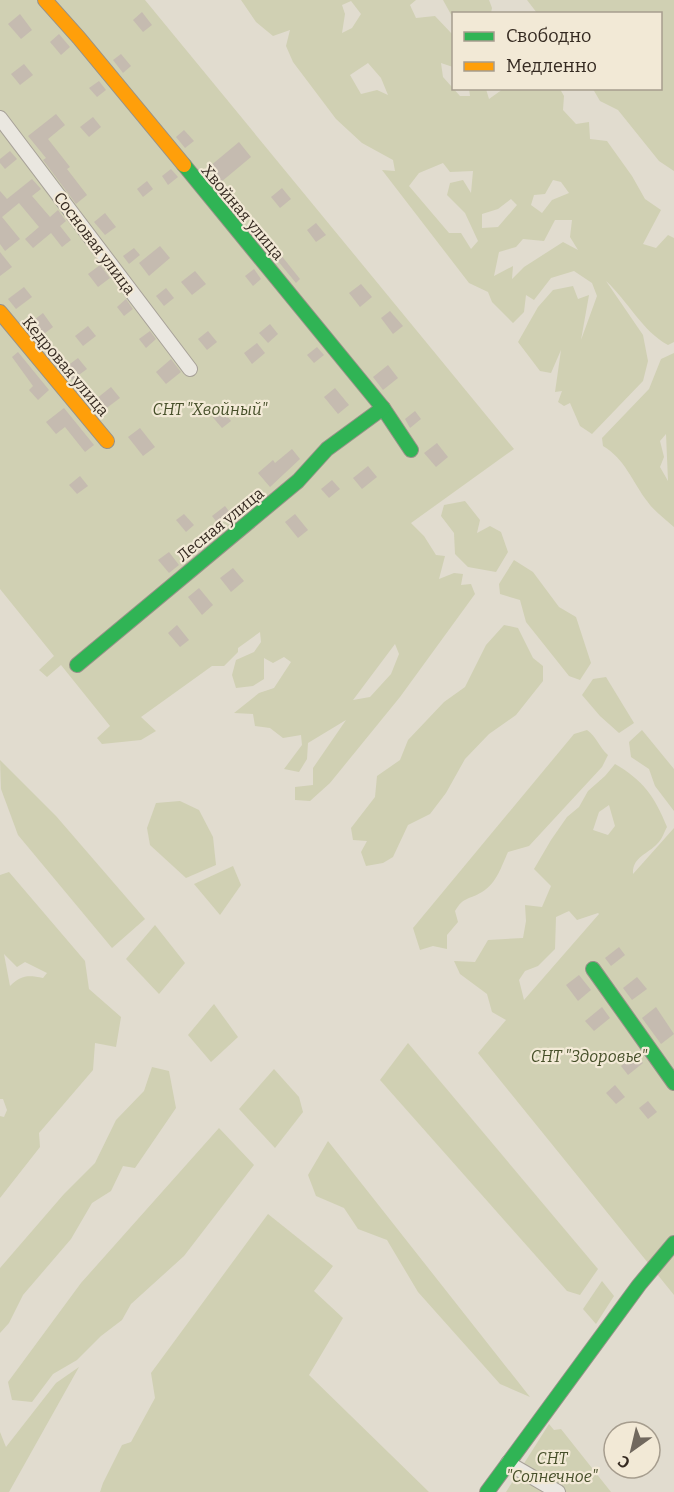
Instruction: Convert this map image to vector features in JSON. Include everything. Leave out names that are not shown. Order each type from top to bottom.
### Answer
[{"type":"street","name":"Хвойная улица","points":[[45,0],[79,38],[383,408],[411,450]]},
{"type":"street","name":"Сосновая улица","points":[[0,118],[190,369]]},
{"type":"street","name":"Кедровая улица","points":[[0,312],[107,441]]},
{"type":"street","name":"Лесная улица","points":[[77,665],[298,481],[327,449],[383,408]]},
{"type":"street","points":[[593,969],[674,1083]]},
{"type":"street","points":[[487,1492],[639,1285],[674,1243]]},
{"type":"street","points":[[508,1463],[558,1492]]},
{"type":"green space","name":"СНТ \"Хвойный\"","points":[[0,0],[145,0],[514,449],[411,523],[424,536],[436,555],[445,556],[439,579],[454,573],[463,574],[461,585],[471,584],[475,594],[400,697],[330,783],[310,801],[295,800],[295,787],[313,785],[313,768],[346,720],[308,743],[307,759],[299,772],[284,769],[302,745],[301,735],[283,738],[270,728],[255,726],[253,714],[234,713],[259,693],[274,688],[291,662],[284,657],[273,663],[264,658],[264,679],[253,686],[236,688],[232,675],[236,660],[254,652],[261,642],[260,632],[238,648],[238,652],[224,666],[212,666],[141,717],[156,731],[141,740],[102,744],[97,738],[110,726],[61,665],[47,677],[39,670],[54,656],[0,589]],"holes":[[[395,644],[399,654],[391,674],[370,697],[353,700]]]},
{"type":"green space","points":[[241,0],[416,0],[410,5],[416,18],[435,16],[452,34],[452,67],[441,63],[443,77],[452,90],[460,96],[470,96],[469,90],[486,90],[489,99],[502,90],[561,90],[564,96],[563,110],[576,124],[589,122],[590,139],[607,141],[645,199],[661,210],[643,244],[656,248],[668,235],[674,238],[674,342],[668,345],[650,332],[606,281],[643,335],[648,361],[643,381],[592,434],[580,426],[570,403],[564,406],[558,402],[562,391],[555,392],[561,350],[551,373],[540,371],[518,342],[538,307],[553,290],[573,286],[578,299],[589,295],[581,340],[597,296],[592,283],[574,271],[551,278],[534,300],[526,295],[524,312],[513,323],[492,302],[488,292],[469,283],[382,170],[395,171],[393,160],[362,143],[336,119],[293,62],[286,46],[290,30],[273,36],[256,22]],"holes":[[[351,1],[361,14],[352,28],[342,33],[345,14],[342,5]],[[368,63],[381,78],[388,95],[377,90],[361,94],[350,75]],[[443,163],[450,172],[473,171],[471,193],[463,180],[450,183],[447,195],[465,213],[478,241],[471,249],[461,233],[449,233],[409,186],[419,173]],[[553,180],[561,182],[569,193],[552,200],[542,213],[531,205],[534,195],[545,194]],[[511,199],[517,205],[498,227],[482,228],[482,214],[498,209]],[[555,220],[572,220],[570,237],[578,250],[563,242],[524,267],[512,279],[513,266],[494,276],[499,252],[516,247],[523,239],[544,241]]]},
{"type":"green space","points":[[443,0],[489,0],[492,8],[491,12],[452,12],[452,16]]},
{"type":"green space","points":[[527,0],[674,0],[674,171],[659,161],[618,110],[600,101],[594,90],[662,90],[662,12],[536,12]]},
{"type":"green space","points":[[674,353],[674,527],[650,505],[623,464],[603,446],[602,438],[649,389],[661,359]],"holes":[[[666,434],[668,481],[660,467],[664,457],[660,441]]]},
{"type":"green space","points":[[465,501],[480,520],[477,533],[490,526],[501,532],[508,552],[496,572],[468,567],[455,554],[454,533],[441,516],[444,505]]},
{"type":"green space","points":[[514,560],[533,572],[559,607],[576,617],[591,663],[580,680],[569,676],[526,622],[520,600],[500,594],[499,584]]},
{"type":"green space","points":[[504,625],[518,628],[533,658],[543,666],[543,681],[516,715],[489,734],[465,759],[446,793],[430,814],[408,825],[393,857],[383,863],[366,866],[361,852],[367,841],[353,840],[351,828],[375,797],[377,776],[400,760],[408,740],[444,702],[465,687],[486,645]]},
{"type":"green space","points":[[606,677],[634,723],[619,733],[582,695],[593,679]]},
{"type":"green space","points":[[587,730],[608,755],[602,767],[529,846],[508,852],[498,874],[487,888],[458,906],[455,911],[458,922],[447,935],[447,949],[433,946],[420,950],[413,928],[574,734]]},
{"type":"green space","points":[[642,730],[674,769],[674,811],[655,786],[649,769],[631,757],[629,742]]},
{"type":"green space","points":[[0,760],[56,816],[145,919],[112,948],[18,835],[1,789]]},
{"type":"green space","name":"СНТ \"Здоровье\"","points":[[615,764],[633,776],[653,798],[667,827],[659,842],[641,856],[635,864],[633,874],[674,828],[674,1295],[478,1053],[506,1020],[492,1012],[487,994],[460,974],[454,961],[475,962],[488,940],[523,938],[526,921],[525,905],[542,907],[551,886],[534,869],[567,817],[579,807],[588,791]],"holes":[[[609,805],[615,826],[608,835],[593,830],[599,812]],[[569,911],[577,920],[599,914],[524,1000],[519,980],[525,971],[538,966],[555,949],[556,917]]]},
{"type":"green space","points":[[180,801],[199,810],[213,837],[216,865],[186,878],[150,845],[147,828],[156,803]]},
{"type":"green space","points":[[233,866],[241,885],[220,915],[194,884]]},
{"type":"green space","points":[[9,872],[85,961],[89,989],[121,1017],[116,1047],[95,1043],[93,1070],[39,1133],[40,1147],[0,1198],[0,1116],[4,1117],[7,1110],[3,1099],[0,1099],[0,875]],"holes":[[[4,954],[17,967],[25,962],[47,973],[43,978],[29,976],[21,978],[10,986]]]},
{"type":"green space","points":[[155,925],[185,963],[159,994],[126,959]]},
{"type":"green space","points":[[214,1004],[238,1037],[211,1062],[188,1035]]},
{"type":"green space","points":[[408,1043],[598,1269],[580,1295],[567,1291],[380,1080]]},
{"type":"green space","points":[[152,1067],[169,1071],[176,1108],[135,1168],[123,1166],[111,1191],[92,1203],[71,1239],[23,1295],[9,1323],[0,1333],[0,1268],[64,1194],[95,1163],[116,1120],[144,1091]]},
{"type":"green space","points":[[274,1069],[299,1097],[303,1112],[275,1148],[239,1109]]},
{"type":"green space","points":[[219,1128],[254,1165],[184,1256],[131,1304],[122,1320],[101,1336],[77,1360],[53,1374],[32,1402],[12,1400],[8,1382],[81,1283]]},
{"type":"green space","points":[[328,1141],[530,1397],[500,1384],[418,1292],[387,1240],[358,1229],[344,1208],[316,1196],[308,1175]]},
{"type":"green space","points":[[268,1214],[333,1266],[314,1291],[343,1318],[309,1375],[429,1492],[100,1492],[122,1445],[131,1442],[155,1398],[151,1373]]},
{"type":"green space","points":[[602,1281],[614,1296],[596,1324],[583,1309]]},
{"type":"green space","points":[[79,1367],[9,1492],[0,1492],[0,1432],[6,1447],[56,1383]]},
{"type":"green space","name":"СНТ \"Солнечное\"","points":[[549,1424],[554,1430],[561,1429],[611,1492],[506,1492]]},
{"type":"building","points":[[142,12],[152,25],[143,32],[133,20]]},
{"type":"building","points":[[20,14],[32,30],[21,39],[8,24]]},
{"type":"building","points":[[59,34],[70,47],[61,55],[50,42]]},
{"type":"building","points":[[121,54],[131,66],[123,73],[113,60]]},
{"type":"building","points":[[24,64],[33,75],[20,85],[11,74]]},
{"type":"building","points":[[99,81],[106,90],[97,97],[89,88]]},
{"type":"building","points":[[56,114],[65,125],[48,139],[70,167],[67,169],[87,195],[76,204],[43,160],[46,158],[28,136]]},
{"type":"building","points":[[93,117],[101,127],[89,137],[80,127]]},
{"type":"building","points":[[184,130],[194,141],[185,148],[176,137]]},
{"type":"building","points":[[239,142],[251,157],[221,182],[209,167]]},
{"type":"building","points":[[10,151],[17,159],[5,169],[0,159]]},
{"type":"building","points":[[171,169],[178,177],[168,185],[162,176]]},
{"type":"building","points":[[32,179],[41,189],[32,196],[50,217],[58,210],[66,221],[60,226],[71,240],[62,247],[51,233],[33,248],[25,239],[39,227],[19,203],[2,217],[20,239],[5,251],[0,244],[0,191],[7,199]]},
{"type":"building","points":[[147,181],[153,189],[143,197],[137,189]]},
{"type":"building","points":[[282,188],[291,199],[280,208],[271,197]]},
{"type":"building","points":[[105,213],[116,227],[105,235],[94,222]]},
{"type":"building","points":[[316,223],[326,235],[316,242],[307,230]]},
{"type":"building","points":[[273,245],[300,279],[296,283],[268,249]]},
{"type":"building","points":[[160,246],[170,258],[149,276],[139,263]]},
{"type":"building","points":[[134,248],[140,255],[129,264],[123,256]]},
{"type":"building","points":[[0,252],[12,267],[0,276]]},
{"type":"building","points":[[100,265],[110,278],[98,287],[88,274]]},
{"type":"building","points":[[254,269],[261,279],[253,286],[245,276]]},
{"type":"building","points":[[195,271],[206,284],[192,295],[181,282]]},
{"type":"building","points":[[361,284],[372,297],[360,307],[349,293]]},
{"type":"building","points":[[24,287],[32,297],[16,309],[8,299]]},
{"type":"building","points":[[166,288],[174,298],[164,306],[156,296]]},
{"type":"building","points":[[126,299],[133,309],[124,316],[117,307]]},
{"type":"building","points":[[390,311],[403,326],[393,334],[381,318]]},
{"type":"building","points":[[43,313],[53,327],[40,337],[30,323]]},
{"type":"building","points":[[270,324],[278,334],[268,343],[259,333]]},
{"type":"building","points":[[88,326],[96,336],[83,346],[75,336]]},
{"type":"building","points":[[150,331],[156,339],[146,348],[139,339]]},
{"type":"building","points":[[208,331],[217,342],[207,350],[198,339]]},
{"type":"building","points":[[257,343],[265,353],[252,364],[244,353]]},
{"type":"building","points":[[317,347],[324,355],[314,363],[307,355]]},
{"type":"building","points":[[18,352],[49,390],[38,400],[29,390],[33,386],[12,357]]},
{"type":"building","points":[[78,358],[87,369],[72,380],[63,369]]},
{"type":"building","points":[[171,359],[181,372],[166,384],[156,372]]},
{"type":"building","points":[[388,365],[398,378],[383,390],[373,377]]},
{"type":"building","points":[[111,387],[120,398],[100,413],[91,403]]},
{"type":"building","points":[[335,388],[349,405],[338,414],[324,397]]},
{"type":"building","points":[[220,406],[231,421],[222,428],[210,414]]},
{"type":"building","points":[[64,408],[94,445],[85,452],[65,427],[56,434],[46,422]]},
{"type":"building","points":[[415,411],[421,419],[410,428],[405,419]]},
{"type":"building","points":[[140,428],[155,447],[143,456],[128,437]]},
{"type":"building","points":[[437,443],[448,457],[436,467],[424,453]]},
{"type":"building","points":[[292,449],[300,459],[270,487],[258,473],[273,460],[275,463]]},
{"type":"building","points":[[368,466],[377,477],[362,489],[353,478]]},
{"type":"building","points":[[80,476],[88,486],[77,494],[69,485]]},
{"type":"building","points":[[332,480],[340,489],[329,498],[321,489]]},
{"type":"building","points":[[225,506],[231,514],[219,525],[212,516]]},
{"type":"building","points":[[184,514],[194,525],[186,532],[176,520]]},
{"type":"building","points":[[295,514],[308,530],[298,538],[285,522]]},
{"type":"building","points":[[169,552],[179,565],[169,573],[158,560]]},
{"type":"building","points":[[233,568],[244,581],[231,592],[220,578]]},
{"type":"building","points":[[199,588],[213,605],[202,615],[188,597]]},
{"type":"building","points":[[177,625],[189,640],[180,647],[168,633]]},
{"type":"building","points":[[619,947],[625,955],[611,966],[605,958]]},
{"type":"building","points":[[579,975],[591,990],[578,1001],[566,985]]},
{"type":"building","points":[[637,977],[647,989],[632,1000],[623,988]]},
{"type":"building","points":[[602,1007],[610,1018],[594,1031],[585,1021]]},
{"type":"building","points":[[656,1007],[674,1034],[661,1044],[642,1018]]},
{"type":"building","points":[[636,1054],[643,1063],[628,1075],[621,1066]]},
{"type":"building","points":[[615,1085],[625,1097],[616,1104],[606,1093]]},
{"type":"building","points":[[648,1101],[657,1112],[648,1119],[639,1108]]},
{"type":"traffic: fast","points":[[184,165],[383,408],[411,450]]},
{"type":"traffic: fast","points":[[77,665],[298,481],[327,449],[383,408]]},
{"type":"traffic: fast","points":[[593,969],[674,1083]]},
{"type":"traffic: fast","points":[[487,1492],[639,1285],[674,1243]]},
{"type":"traffic: slow","points":[[45,0],[184,165]]},
{"type":"traffic: slow","points":[[0,312],[107,441]]}]
